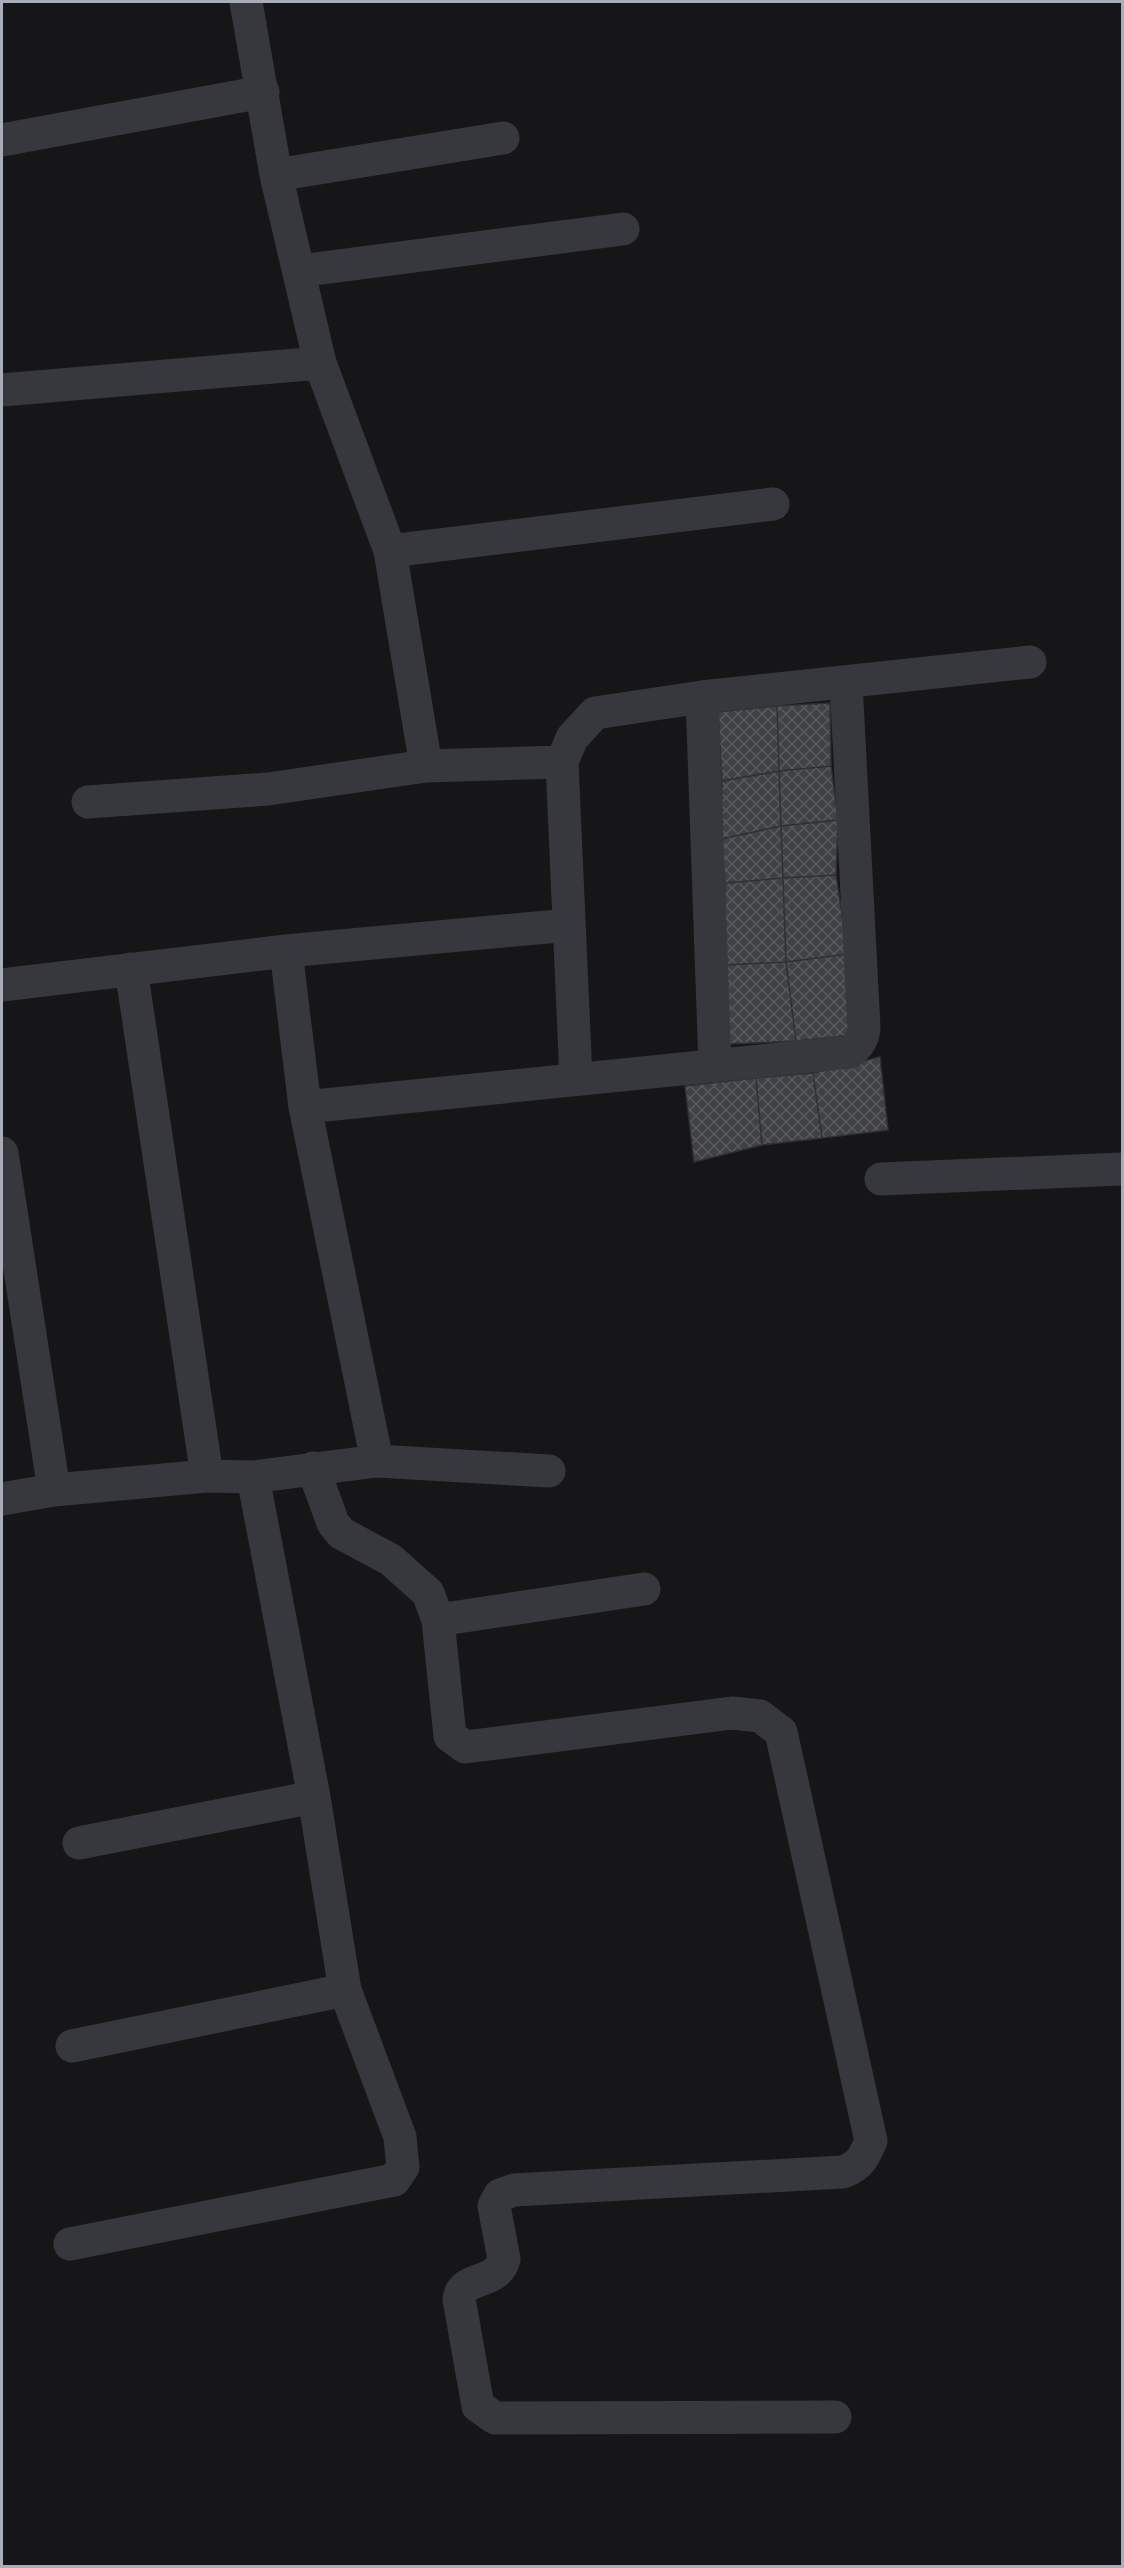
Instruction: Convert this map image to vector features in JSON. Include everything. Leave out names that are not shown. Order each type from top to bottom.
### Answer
[{"type":"street","points":[[246,2],[276,175],[320,363],[390,551],[426,766]]},
{"type":"street","points":[[2,140],[263,92]]},
{"type":"street","points":[[276,175],[503,138]]},
{"type":"street","points":[[299,272],[623,228]]},
{"type":"street","points":[[2,390],[320,363]]},
{"type":"street","points":[[390,551],[773,504]]},
{"type":"street","points":[[576,1079],[562,762],[572,738],[595,713],[702,697],[1030,662]]},
{"type":"street","points":[[305,1107],[850,1052],[863,1037],[846,682]]},
{"type":"street","points":[[702,697],[715,1066]]},
{"type":"street","points":[[88,802],[268,789],[426,766],[562,762]]},
{"type":"street","points":[[2,985],[286,951],[569,925]]},
{"type":"street","points":[[286,951],[305,1107],[377,1461]]},
{"type":"street","points":[[131,969],[207,1476]]},
{"type":"street","points":[[2,1153],[54,1490]]},
{"type":"street","points":[[881,1179],[1122,1170]]},
{"type":"street","points":[[2,1499],[54,1490],[207,1476],[253,1477],[377,1461],[549,1471]]},
{"type":"street","points":[[313,1468],[333,1523],[341,1533],[392,1560],[416,1579],[428,1593],[438,1620],[450,1736],[465,1748],[732,1713],[759,1716],[781,1732],[871,2141],[861,2162],[855,2168],[843,2172],[514,2190],[500,2195],[495,2206],[504,2259],[501,2267],[494,2275],[468,2285],[460,2294],[459,2299],[478,2406],[495,2418],[835,2417]]},
{"type":"street","points":[[70,2244],[394,2180],[403,2167],[400,2137],[345,1990],[314,1797],[253,1477]]},
{"type":"street","points":[[438,1620],[644,1589]]},
{"type":"street","points":[[79,1843],[314,1797]]},
{"type":"street","points":[[72,2046],[345,1990]]},
{"type":"building","points":[[830,703],[831,766],[779,771],[777,706]]},
{"type":"building","points":[[777,706],[779,771],[722,781],[718,712]]},
{"type":"building","points":[[831,766],[838,820],[781,826],[779,771]]},
{"type":"building","points":[[779,771],[781,826],[721,839],[722,781]]},
{"type":"building","points":[[838,820],[836,875],[783,878],[781,826]]},
{"type":"building","points":[[781,826],[783,878],[725,883],[721,839]]},
{"type":"building","points":[[836,875],[848,954],[786,962],[783,878]]},
{"type":"building","points":[[783,878],[786,962],[725,965],[725,883]]},
{"type":"building","points":[[848,954],[853,1035],[796,1041],[786,962]]},
{"type":"building","points":[[786,962],[796,1041],[727,1044],[725,965]]},
{"type":"building","points":[[880,1057],[888,1130],[822,1138],[813,1073]]},
{"type":"building","points":[[813,1073],[822,1138],[762,1145],[756,1078]]},
{"type":"building","points":[[756,1078],[762,1145],[694,1162],[685,1086]]}]
